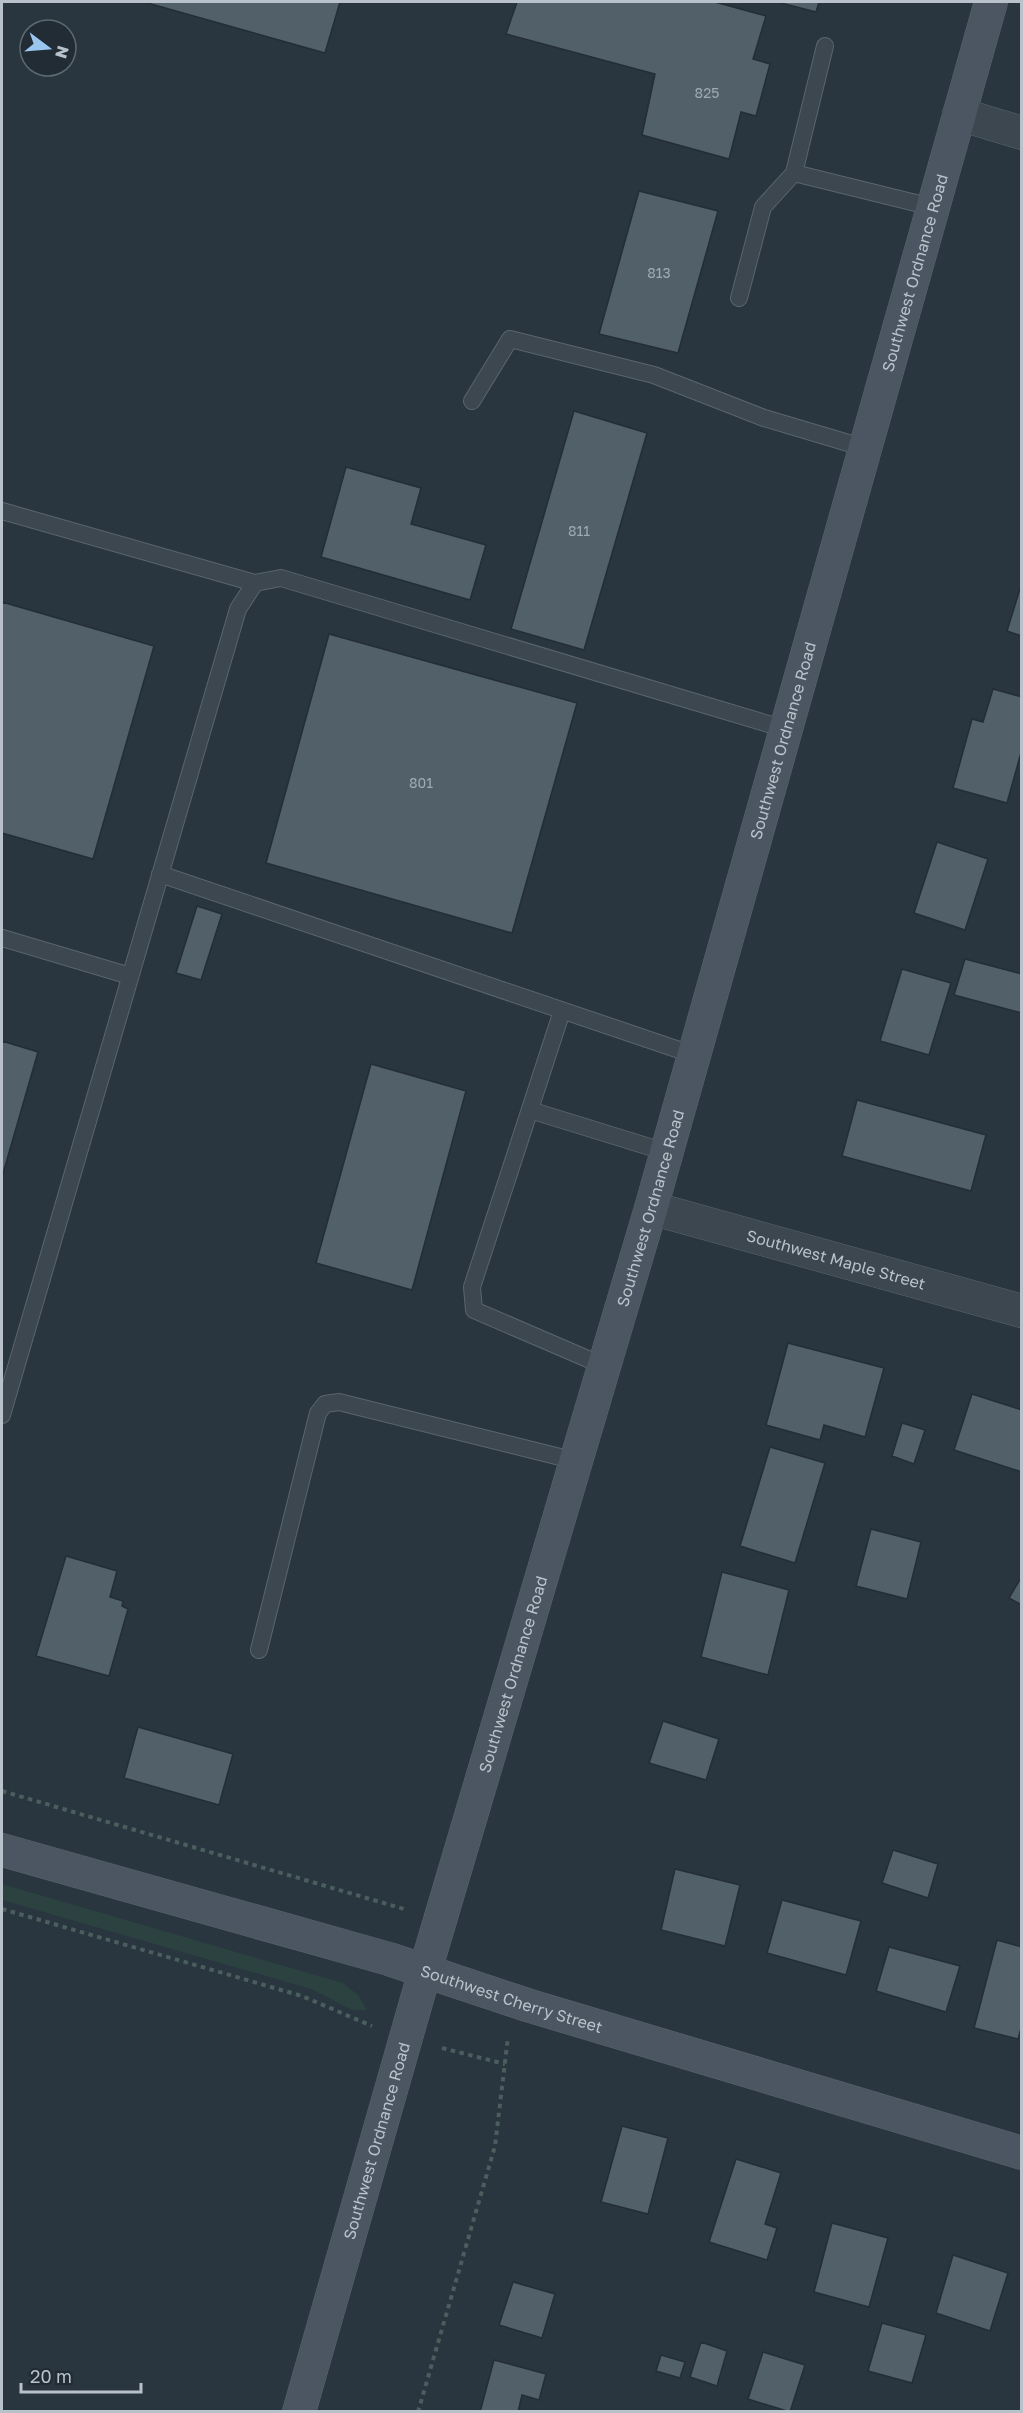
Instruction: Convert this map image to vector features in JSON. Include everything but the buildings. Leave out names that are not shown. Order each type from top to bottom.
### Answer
[{"type":"street","name":"Southwest Ordnance Road","points":[[299,2412],[425,1971],[651,1208],[991,2]]},
{"type":"street","points":[[959,114],[1022,132]]},
{"type":"street","name":"Southwest Maple Street","points":[[651,1208],[1022,1311]]},
{"type":"street","name":"Southwest Cherry Street","points":[[2,1850],[425,1971],[526,2005],[1022,2153]]},
{"type":"lane","points":[[739,298],[764,207],[794,173],[825,46]]},
{"type":"lane","points":[[794,173],[932,207]]},
{"type":"lane","points":[[472,401],[510,339],[654,375],[764,418],[865,448]]},
{"type":"lane","points":[[2,511],[255,583],[280,578],[785,729]]},
{"type":"lane","points":[[2,1415],[5,1389],[238,609],[255,583]]},
{"type":"lane","points":[[160,874],[694,1055]]},
{"type":"lane","points":[[2,938],[130,976]]},
{"type":"lane","points":[[562,1011],[472,1287],[474,1310],[604,1366]]},
{"type":"lane","points":[[530,1110],[666,1152]]},
{"type":"lane","points":[[259,1650],[318,1413],[325,1404],[339,1402],[576,1461]]},
{"type":"path","points":[[2,1791],[441,1920]]},
{"type":"path","points":[[2,1909],[303,1996],[406,2039],[505,2064]]},
{"type":"path","points":[[418,2412],[495,2146],[507,2039],[526,2005]]},
{"type":"green space","points":[[2,1884],[343,1983],[358,1995],[367,2010],[352,2010],[311,1989],[2,1900]]}]
